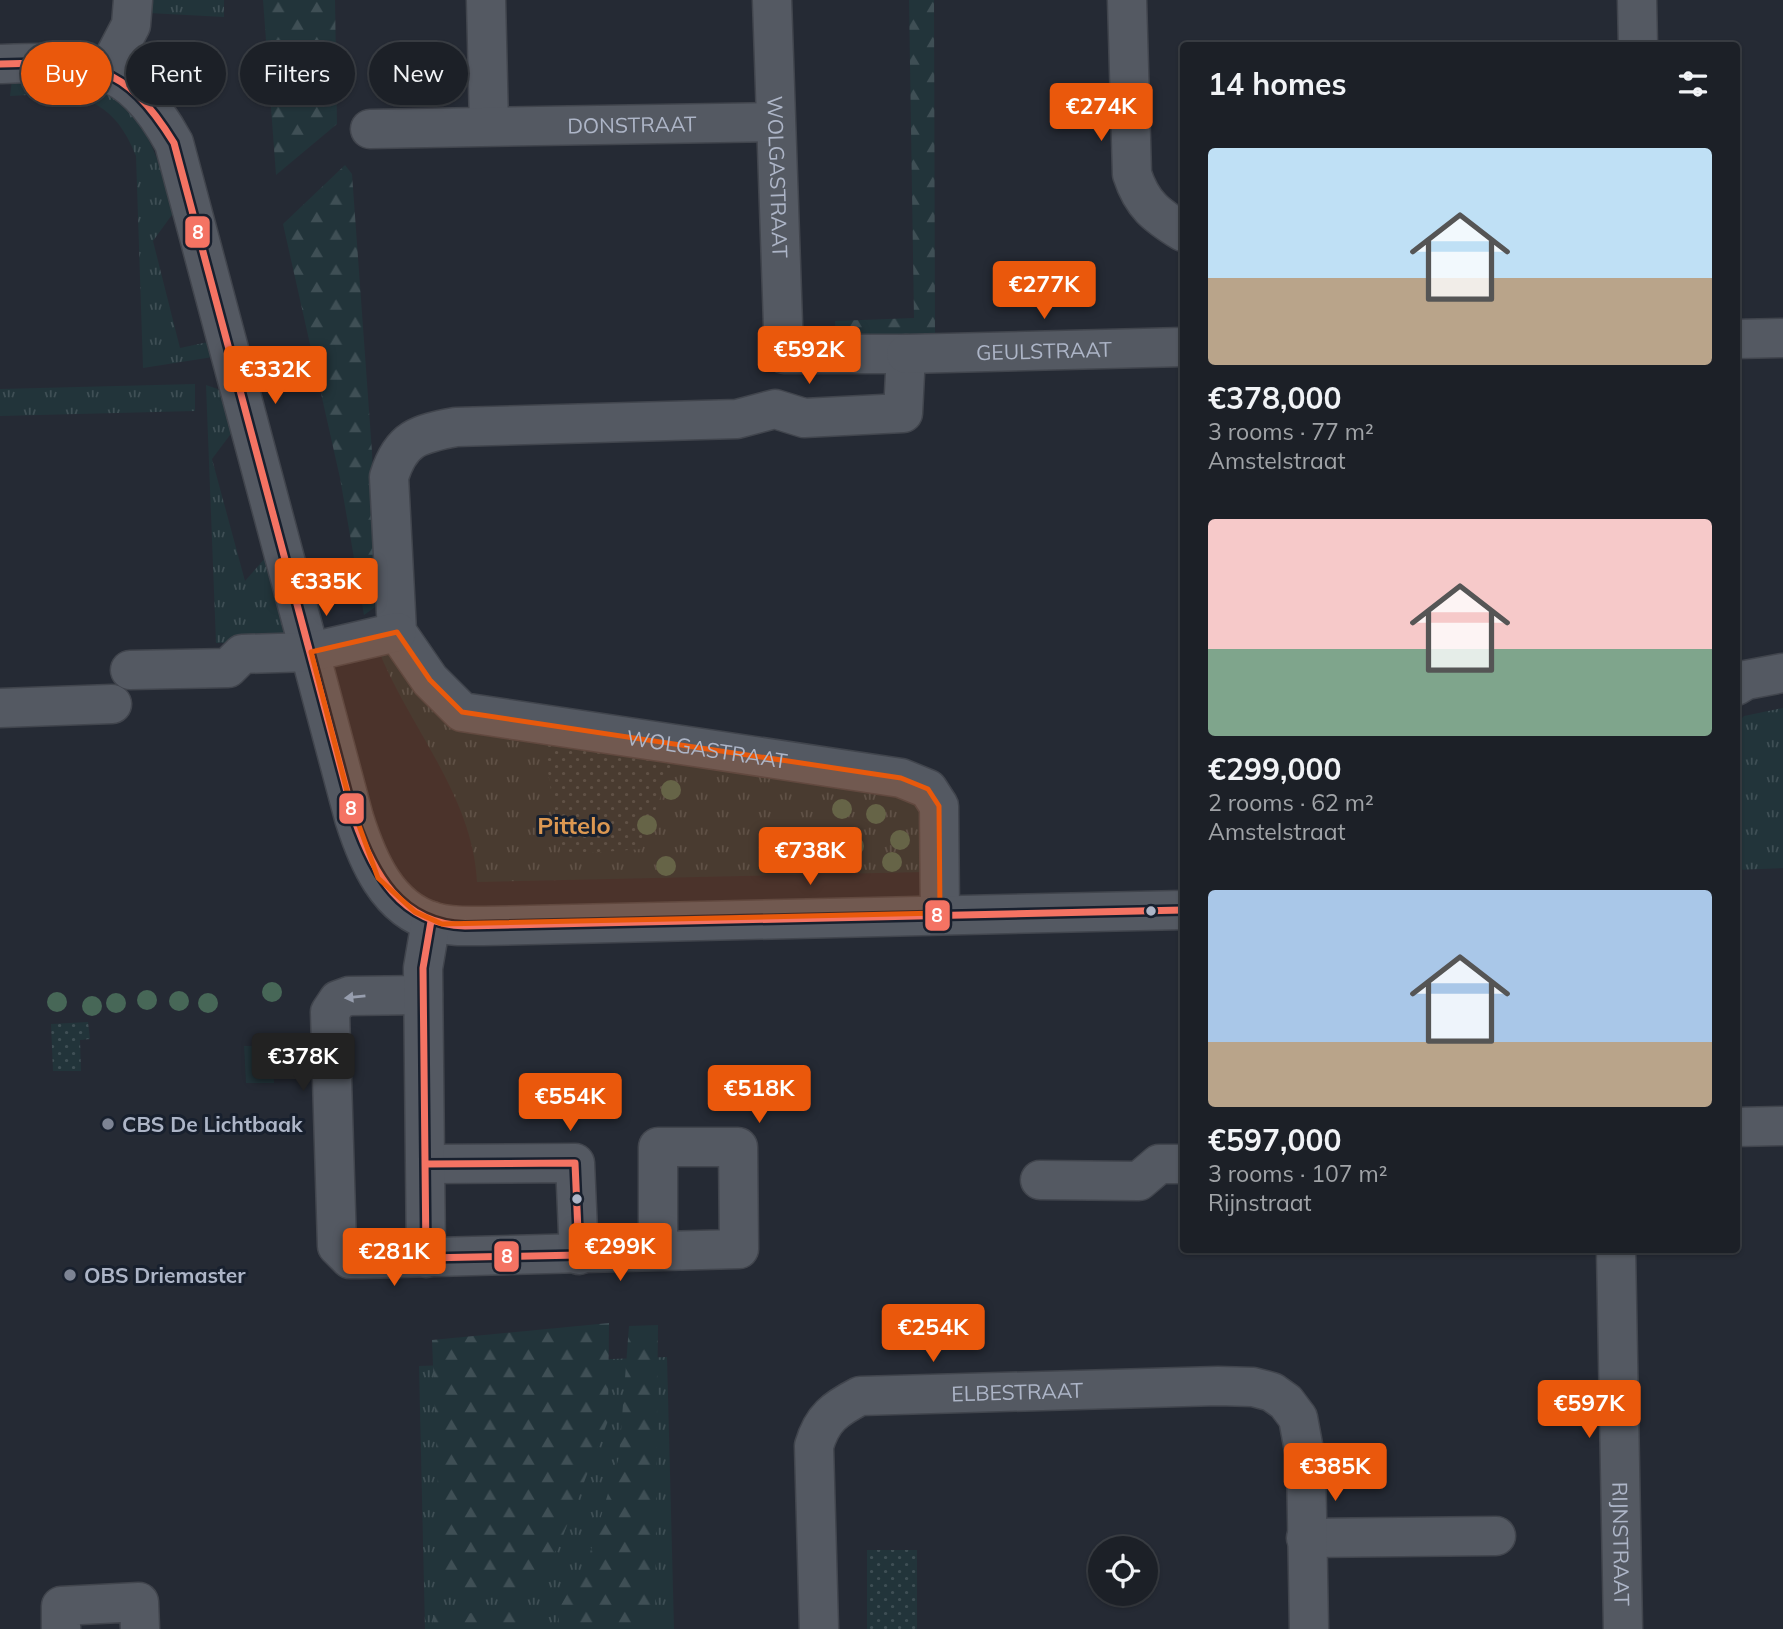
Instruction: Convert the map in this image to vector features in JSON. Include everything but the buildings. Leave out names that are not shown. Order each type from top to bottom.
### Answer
[{"type":"street","points":[[112,61],[131,25],[132,0]]},
{"type":"street","points":[[486,0],[489,125]]},
{"type":"street","name":"WOLGASTRAAT","points":[[772,0],[784,354],[775,410]]},
{"type":"street","points":[[1127,0],[1132,174],[1140,198],[1180,230]]},
{"type":"street","points":[[1637,0],[1638,42]]},
{"type":"street","points":[[0,64],[21,63]]},
{"type":"street","points":[[112,74],[132,87],[156,111],[174,144],[366,857],[379,878],[400,900],[431,921],[483,926],[940,913],[1180,910]]},
{"type":"street","name":"DONSTRAAT","points":[[370,129],[775,122]]},
{"type":"street","points":[[1740,339],[1783,338]]},
{"type":"street","name":"GEULSTRAAT","points":[[906,354],[1180,347]]},
{"type":"street","points":[[130,670],[228,668],[242,654],[311,652],[397,632],[389,477],[396,453],[420,434],[456,427],[737,419],[775,410],[804,418],[903,414],[906,354],[784,354]]},
{"type":"street","name":"WOLGASTRAAT","points":[[397,632],[430,680],[462,712],[901,778],[928,789],[939,806],[940,913]]},
{"type":"street","points":[[1740,684],[1783,673]]},
{"type":"street","points":[[0,708],[112,704]]},
{"type":"street","points":[[426,1258],[423,968],[431,921]]},
{"type":"street","points":[[423,995],[349,996],[338,1000],[330,1012],[337,1246],[350,1259],[579,1255],[658,1250]]},
{"type":"street","points":[[1740,1127],[1783,1126]]},
{"type":"street","points":[[426,1164],[575,1163],[579,1255]]},
{"type":"street","points":[[1040,1180],[1139,1181],[1159,1164],[1180,1164]]},
{"type":"street","name":"RIJNSTRAAT","points":[[1616,1253],[1623,1629]]},
{"type":"street","name":"ELBESTRAAT","points":[[819,1629],[814,1446],[820,1426],[834,1409],[860,1396],[1218,1386],[1253,1387],[1272,1392],[1286,1402],[1298,1418],[1303,1435],[1309,1629]]},
{"type":"street","points":[[1306,1538],[1496,1536]]},
{"type":"street","points":[[61,1629],[61,1606],[139,1602],[140,1629]]},
{"type":"highlighted area","points":[[397,632],[430,680],[462,712],[901,778],[928,789],[939,806],[940,913],[442,924],[415,912],[378,878],[348,795],[311,652]]},
{"type":"green space","points":[[148,0],[224,0],[224,17],[149,13]]},
{"type":"green space","points":[[263,0],[335,0],[336,42],[266,42]]},
{"type":"green space","points":[[909,0],[934,0],[935,336],[836,340],[835,321],[914,318]]},
{"type":"green space","points":[[12,80],[21,80],[21,96],[10,96]]},
{"type":"green space","points":[[112,96],[123,104],[147,136],[174,212],[153,241],[180,348],[208,342],[213,357],[143,368],[136,156],[126,135],[95,105],[112,105]]},
{"type":"green space","points":[[271,105],[337,105],[337,124],[276,175]]},
{"type":"green space","points":[[345,165],[352,174],[372,452],[378,605],[364,615],[340,478],[283,224]]},
{"type":"green space","points":[[195,384],[195,411],[0,416],[0,389]]},
{"type":"green space","points":[[206,385],[221,390],[233,431],[212,459],[245,581],[266,557],[286,642],[216,643]]},
{"type":"green space","points":[[378,649],[400,655],[433,704],[900,791],[926,817],[924,872],[477,882],[473,850],[452,791]]},
{"type":"green space","points":[[1783,708],[1783,868],[1740,870],[1740,720],[1744,716]]},
{"type":"green space","points":[[543,739],[675,756],[642,849],[561,855]]},
{"type":"green space","points":[[88,1022],[90,1039],[80,1040],[81,1071],[53,1071],[51,1024]]},
{"type":"green space","points":[[244,1046],[273,1046],[274,1083],[246,1083]]},
{"type":"green space","points":[[609,1323],[608,1421],[559,1546],[529,1589],[442,1592],[432,1340]]},
{"type":"green space","points":[[658,1325],[655,1629],[558,1629],[560,1607],[590,1553],[619,1457],[629,1326]]},
{"type":"green space","points":[[667,1357],[674,1629],[425,1629],[419,1366]]},
{"type":"green space","points":[[867,1550],[917,1550],[917,1629],[867,1629]]},
{"type":"green space","points":[[539,1610],[539,1629],[434,1629],[433,1615]]},
{"type":"transit line","name":"8","points":[[0,64],[58,64],[81,66],[102,72],[121,82],[138,96],[156,116],[174,143],[354,818],[380,876],[406,905],[423,916],[442,923],[465,926],[1180,910]]},
{"type":"transit line","name":"8","points":[[426,1164],[575,1163],[579,1255],[426,1258],[423,968],[431,921]]},
{"type":"place","name":"CBS De Lichtbaak","points":[[108,1124]]},
{"type":"place","name":"OBS Driemaster","points":[[70,1275]]},
{"type":"district","name":"Pittelo","points":[[574,825]]}]
